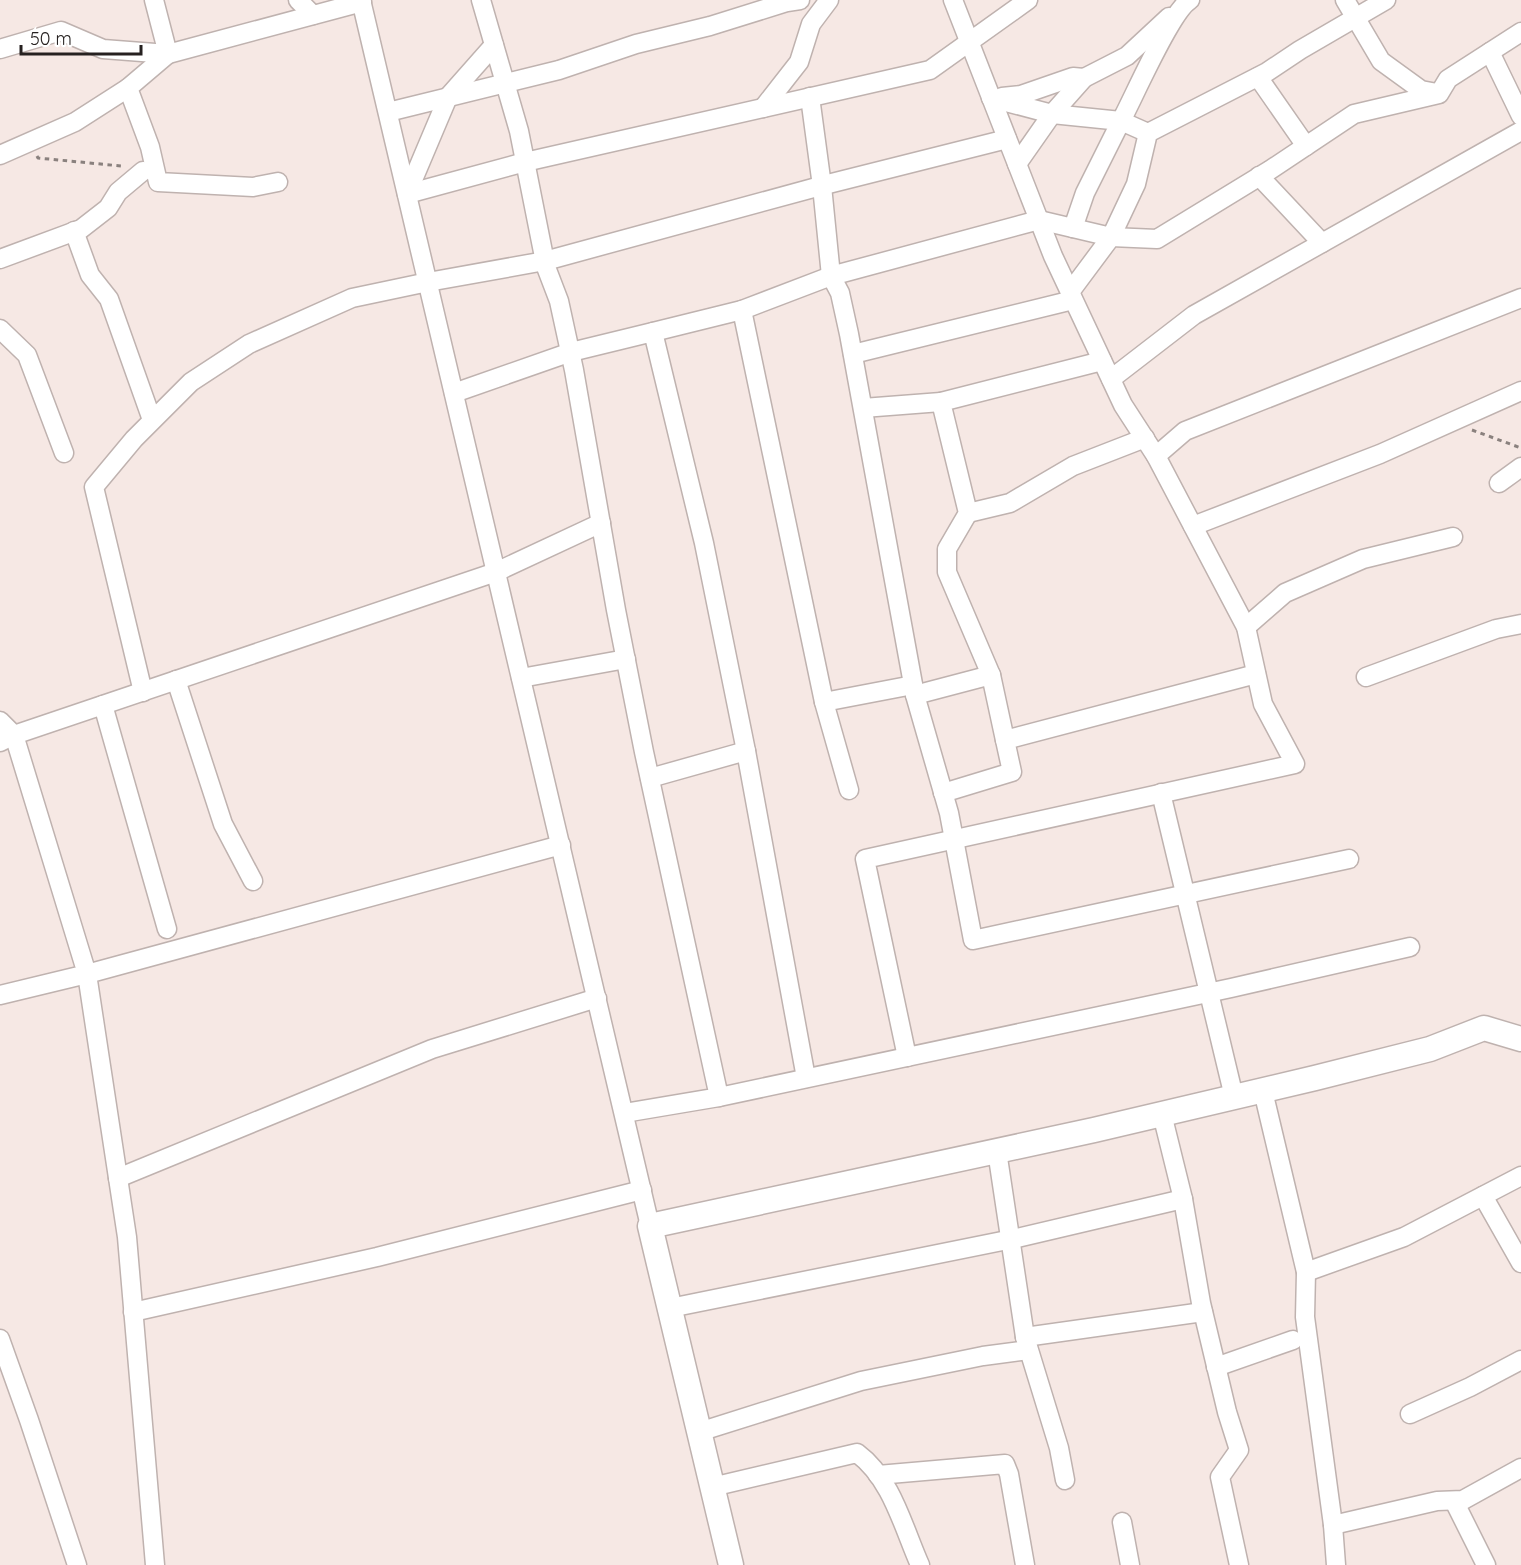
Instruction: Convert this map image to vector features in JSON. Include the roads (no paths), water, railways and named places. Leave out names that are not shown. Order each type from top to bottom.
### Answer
[{"type":"main road","points":[[731,1565],[650,1226],[1234,1097],[1430,1049],[1484,1028],[1521,1039]]},
{"type":"street","points":[[154,0],[168,54]]},
{"type":"street","points":[[298,0],[313,15]]},
{"type":"street","points":[[481,0],[506,83],[545,261],[559,301],[571,352],[626,659],[718,1097]]},
{"type":"street","points":[[388,112],[559,70],[636,44],[800,0]]},
{"type":"street","points":[[764,108],[799,62],[812,24],[829,0]]},
{"type":"street","points":[[907,1057],[865,859],[1295,764],[1263,704],[1246,627],[1156,456],[1123,405],[1072,296],[1039,220],[953,0]]},
{"type":"street","points":[[407,194],[525,162],[930,70],[1028,0]]},
{"type":"street","points":[[1345,0],[1381,61],[1421,90],[1439,94]]},
{"type":"street","points":[[853,354],[1072,296],[1111,237],[1136,184],[1148,133],[1258,77],[1386,0]]},
{"type":"street","points":[[0,49],[61,31],[103,49],[168,54],[362,1],[650,1226]]},
{"type":"street","points":[[1017,164],[1052,114],[1084,78],[1127,56],[1187,1]]},
{"type":"street","points":[[1073,228],[1085,193],[1121,121],[1172,20],[1187,1]]},
{"type":"street","points":[[454,393],[571,352],[742,310],[831,276],[1039,220],[1111,237],[1157,239],[1354,114],[1439,94],[1448,79],[1521,32]]},
{"type":"street","points":[[407,194],[448,97],[494,45]]},
{"type":"street","points":[[1490,52],[1521,116]]},
{"type":"street","points":[[0,155],[75,122],[128,87],[168,54]]},
{"type":"street","points":[[991,98],[1021,95],[1073,77],[1084,78]]},
{"type":"street","points":[[1258,77],[1306,146]]},
{"type":"street","points":[[128,87],[150,147],[158,182],[252,187],[278,182]]},
{"type":"street","points":[[810,97],[831,276],[840,293],[853,354],[914,690],[944,793],[973,940],[1349,859]]},
{"type":"street","points":[[991,98],[1052,114],[1121,121],[1148,133]]},
{"type":"street","points":[[1111,380],[1194,315],[1521,131]]},
{"type":"street","points":[[142,692],[94,487],[134,439],[191,382],[249,344],[352,298],[545,261],[1007,139]]},
{"type":"street","points":[[0,259],[81,229],[108,208],[118,192],[143,171]]},
{"type":"street","points":[[1259,176],[1322,243]]},
{"type":"street","points":[[74,231],[90,274],[109,299],[152,420]]},
{"type":"street","points":[[1156,456],[1185,431],[1521,298]]},
{"type":"street","points":[[742,310],[824,702],[849,790]]},
{"type":"street","points":[[0,329],[27,355],[64,453]]},
{"type":"street","points":[[653,332],[704,543],[746,751],[806,1078]]},
{"type":"street","points":[[0,339],[27,355]]},
{"type":"street","points":[[863,408],[941,402],[1102,361]]},
{"type":"street","points":[[1193,526],[1380,454],[1521,391]]},
{"type":"street","points":[[941,402],[968,513],[947,549],[947,572],[991,675],[1012,772],[944,793]]},
{"type":"street","points":[[968,513],[1010,503],[1073,466],[1145,438]]},
{"type":"street","points":[[1499,483],[1521,467]]},
{"type":"street","points":[[7,739],[496,572],[601,523]]},
{"type":"street","points":[[1246,627],[1285,593],[1294,589],[1363,559],[1453,537]]},
{"type":"street","points":[[1366,677],[1496,629],[1521,624]]},
{"type":"street","points":[[521,678],[626,659]]},
{"type":"street","points":[[1005,740],[1256,674]]},
{"type":"street","points":[[824,702],[914,690],[991,675]]},
{"type":"street","points":[[176,680],[223,824],[253,881]]},
{"type":"street","points":[[103,705],[167,929]]},
{"type":"street","points":[[0,721],[87,974],[127,1237],[155,1565]]},
{"type":"street","points":[[650,778],[746,751]]},
{"type":"street","points":[[1161,794],[1234,1097]]},
{"type":"street","points":[[0,995],[87,974],[561,845]]},
{"type":"street","points":[[624,1113],[718,1097],[1209,993],[1410,947]]},
{"type":"street","points":[[118,1178],[432,1049],[597,998]]},
{"type":"street","points":[[1263,1090],[1306,1272],[1305,1317],[1333,1525],[1336,1565]]},
{"type":"street","points":[[1162,1114],[1183,1199],[1203,1312],[1227,1412],[1239,1450],[1220,1477],[1239,1565]]},
{"type":"street","points":[[997,1151],[1027,1344],[1059,1448],[1065,1479]]},
{"type":"street","points":[[1306,1272],[1404,1237],[1521,1176]]},
{"type":"street","points":[[133,1312],[377,1257],[642,1190]]},
{"type":"street","points":[[1483,1196],[1521,1263]]},
{"type":"street","points":[[670,1308],[1011,1239],[1183,1199]]},
{"type":"street","points":[[699,1432],[861,1381],[982,1356],[1027,1344],[1203,1312]]},
{"type":"street","points":[[0,1339],[36,1439],[77,1565]]},
{"type":"street","points":[[1216,1367],[1293,1340]]},
{"type":"street","points":[[1410,1414],[1470,1387],[1521,1360]]},
{"type":"street","points":[[712,1487],[857,1453],[869,1462],[886,1486],[920,1565]]},
{"type":"street","points":[[878,1475],[1005,1464],[1009,1474],[1025,1565]]},
{"type":"street","points":[[1333,1525],[1437,1501],[1463,1500],[1521,1468]]},
{"type":"street","points":[[1454,1501],[1486,1565]]},
{"type":"street","points":[[1122,1522],[1130,1565]]}]
